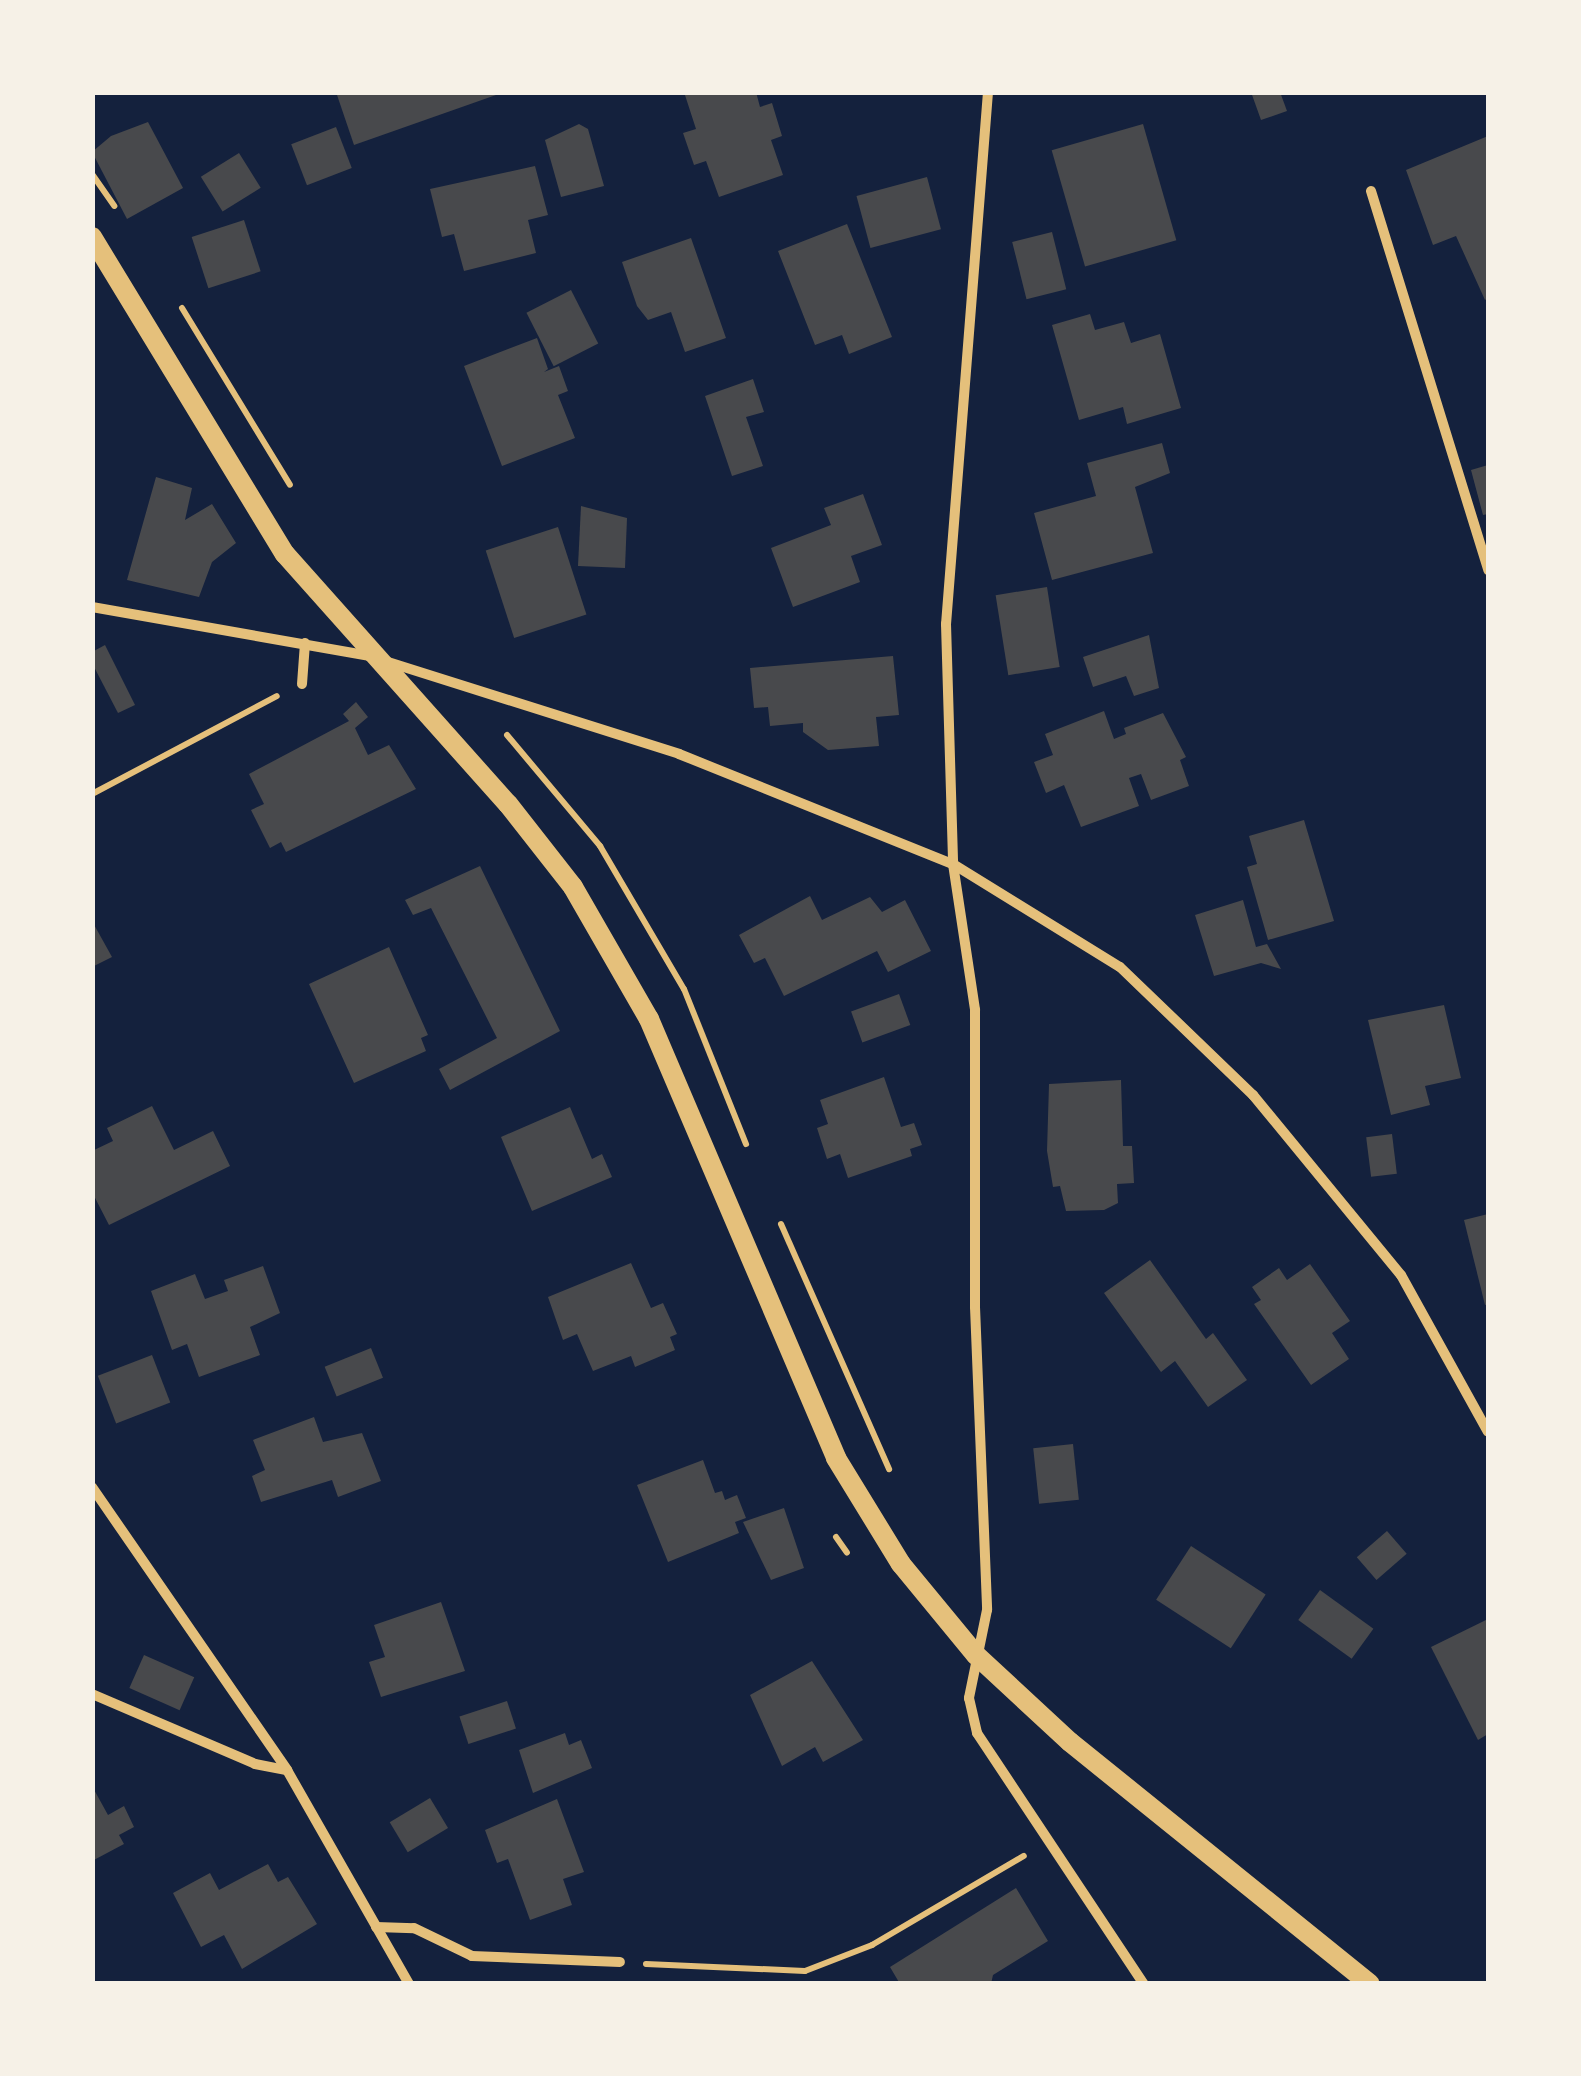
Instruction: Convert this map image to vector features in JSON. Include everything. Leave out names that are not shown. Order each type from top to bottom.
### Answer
[{"type":"main road","points":[[92,237],[285,554],[370,656],[508,804],[574,887],[650,1019],[836,1458],[902,1564],[976,1655],[1070,1742],[1370,1984]]},
{"type":"street","points":[[988,92],[946,624],[953,864],[974,1010],[975,1307],[988,1610],[969,1698],[978,1732],[1144,1984]]},
{"type":"street","points":[[1371,191],[1488,570]]},
{"type":"street","points":[[92,607],[370,656],[679,754],[953,864],[1120,968],[1253,1096],[1401,1276],[1488,1432]]},
{"type":"street","points":[[302,684],[305,642]]},
{"type":"street","points":[[92,1487],[287,1770],[409,1984]]},
{"type":"street","points":[[92,1694],[255,1764],[287,1770]]},
{"type":"street","points":[[376,1927],[414,1928],[472,1956],[620,1962]]},
{"type":"path","points":[[92,794],[302,684]]},
{"type":"path","points":[[620,1962],[805,1972],[872,1945],[1049,1841]]},
{"type":"building","points":[[336,92],[495,92],[496,95],[354,145]]},
{"type":"building","points":[[684,92],[756,92],[760,107],[772,103],[782,136],[771,140],[783,175],[719,197],[706,161],[694,165],[683,133],[696,129]]},
{"type":"building","points":[[1251,92],[1280,92],[1287,111],[1261,120]]},
{"type":"building","points":[[148,122],[183,188],[127,219],[92,152],[111,136]]},
{"type":"building","points":[[579,124],[588,129],[604,186],[561,197],[545,140]]},
{"type":"building","points":[[1143,124],[1176,240],[1085,266],[1052,150]]},
{"type":"building","points":[[336,127],[352,168],[307,185],[291,144]]},
{"type":"building","points":[[1488,136],[1485,300],[1456,236],[1433,245],[1406,170]]},
{"type":"building","points":[[239,153],[261,188],[223,212],[201,177]]},
{"type":"building","points":[[535,166],[548,215],[528,220],[536,253],[464,271],[454,234],[442,237],[430,189]]},
{"type":"building","points":[[927,177],[941,229],[870,248],[856,196]]},
{"type":"building","points":[[244,220],[261,271],[208,288],[192,237]]},
{"type":"building","points":[[847,224],[892,337],[849,354],[842,335],[815,345],[778,251]]},
{"type":"building","points":[[1052,232],[1066,289],[1026,299],[1012,242]]},
{"type":"building","points":[[691,238],[726,338],[685,352],[671,312],[648,320],[637,306],[622,262]]},
{"type":"building","points":[[571,290],[598,343],[554,366],[526,313]]},
{"type":"building","points":[[1090,314],[1095,330],[1124,322],[1131,343],[1160,334],[1181,408],[1127,424],[1123,407],[1079,420],[1052,325]]},
{"type":"building","points":[[537,338],[548,369],[544,372],[559,366],[568,391],[558,395],[575,438],[502,466],[464,366]]},
{"type":"building","points":[[753,379],[764,412],[746,417],[763,466],[732,476],[705,396]]},
{"type":"building","points":[[1162,443],[1170,473],[1135,487],[1153,553],[1052,580],[1034,513],[1096,496],[1087,463]]},
{"type":"building","points":[[1488,465],[1488,514],[1483,515],[1471,470]]},
{"type":"building","points":[[156,477],[192,488],[185,520],[212,504],[236,543],[212,562],[199,597],[127,580]]},
{"type":"building","points":[[863,494],[882,545],[851,556],[860,582],[793,607],[771,548],[831,525],[824,508]]},
{"type":"building","points":[[581,506],[627,518],[625,568],[578,566]]},
{"type":"building","points":[[558,527],[586,614],[514,638],[486,550]]},
{"type":"building","points":[[1047,587],[1060,667],[1008,675],[996,595]]},
{"type":"building","points":[[1149,635],[1159,688],[1134,696],[1126,676],[1093,687],[1083,657]]},
{"type":"building","points":[[105,645],[135,705],[118,713],[92,663],[92,652]]},
{"type":"building","points":[[893,656],[899,715],[876,717],[879,746],[828,750],[803,732],[803,723],[770,726],[768,707],[754,708],[750,668]]},
{"type":"building","points":[[356,702],[368,717],[355,728],[368,755],[389,745],[416,789],[286,852],[281,842],[270,848],[251,810],[264,804],[249,774],[349,721],[343,714]]},
{"type":"building","points":[[1104,711],[1114,739],[1126,734],[1124,728],[1163,713],[1186,757],[1180,760],[1189,786],[1151,800],[1141,774],[1129,778],[1139,806],[1081,827],[1064,785],[1046,793],[1034,762],[1053,755],[1045,734]]},
{"type":"building","points":[[1304,820],[1334,921],[1268,940],[1247,867],[1257,864],[1249,836]]},
{"type":"building","points":[[480,866],[560,1031],[450,1090],[439,1069],[497,1038],[431,908],[413,915],[405,900]]},
{"type":"building","points":[[810,896],[822,920],[870,897],[882,912],[905,900],[931,951],[888,972],[877,951],[784,996],[765,958],[754,963],[739,935]]},
{"type":"building","points":[[1243,900],[1256,947],[1267,944],[1281,969],[1261,963],[1214,976],[1195,915]]},
{"type":"building","points":[[92,921],[112,957],[92,967]]},
{"type":"building","points":[[389,947],[428,1035],[421,1038],[426,1051],[354,1083],[309,984]]},
{"type":"building","points":[[899,994],[910,1025],[862,1042],[851,1011]]},
{"type":"building","points":[[1444,1005],[1461,1078],[1425,1086],[1430,1105],[1391,1115],[1368,1020]]},
{"type":"building","points":[[884,1077],[901,1127],[914,1123],[922,1145],[910,1149],[912,1156],[848,1178],[840,1154],[827,1159],[817,1128],[828,1124],[820,1100]]},
{"type":"building","points":[[1121,1080],[1123,1146],[1132,1146],[1134,1183],[1117,1184],[1118,1203],[1104,1210],[1066,1211],[1060,1186],[1053,1187],[1047,1151],[1049,1084]]},
{"type":"building","points":[[152,1106],[174,1150],[213,1131],[230,1166],[109,1225],[92,1192],[92,1151],[113,1141],[107,1128]]},
{"type":"building","points":[[570,1107],[592,1159],[602,1154],[612,1177],[532,1211],[501,1137]]},
{"type":"building","points":[[1392,1134],[1397,1174],[1371,1177],[1366,1137]]},
{"type":"building","points":[[1488,1214],[1488,1304],[1485,1305],[1464,1220]]},
{"type":"building","points":[[1150,1260],[1206,1339],[1213,1333],[1247,1380],[1208,1407],[1175,1361],[1161,1372],[1104,1293]]},
{"type":"building","points":[[631,1263],[651,1308],[663,1303],[677,1334],[670,1337],[675,1350],[635,1367],[631,1356],[593,1371],[577,1334],[563,1340],[548,1297]]},
{"type":"building","points":[[1310,1264],[1350,1321],[1332,1333],[1349,1359],[1311,1385],[1254,1304],[1261,1300],[1252,1287],[1279,1268],[1287,1280]]},
{"type":"building","points":[[263,1266],[280,1313],[250,1327],[260,1355],[199,1377],[187,1344],[172,1350],[151,1291],[195,1274],[205,1299],[228,1291],[224,1280]]},
{"type":"building","points":[[371,1348],[383,1378],[337,1396],[325,1367]]},
{"type":"building","points":[[152,1355],[170,1403],[116,1423],[98,1376]]},
{"type":"building","points":[[314,1417],[323,1442],[362,1433],[381,1481],[338,1497],[332,1480],[261,1502],[252,1476],[265,1470],[253,1440]]},
{"type":"building","points":[[1073,1444],[1079,1500],[1039,1504],[1033,1448]]},
{"type":"building","points":[[703,1460],[715,1493],[722,1491],[725,1500],[737,1495],[746,1518],[735,1522],[739,1533],[668,1562],[637,1485]]},
{"type":"building","points":[[784,1508],[804,1568],[771,1580],[743,1522]]},
{"type":"building","points":[[1387,1531],[1407,1554],[1376,1580],[1357,1557]]},
{"type":"building","points":[[1191,1546],[1266,1594],[1231,1648],[1156,1600]]},
{"type":"building","points":[[1320,1590],[1373,1629],[1352,1659],[1298,1620]]},
{"type":"building","points":[[441,1602],[465,1671],[381,1697],[369,1662],[385,1657],[374,1625]]},
{"type":"building","points":[[1488,1619],[1488,1734],[1478,1740],[1431,1647]]},
{"type":"building","points":[[144,1655],[194,1677],[180,1710],[129,1688]]},
{"type":"building","points":[[812,1661],[863,1740],[823,1762],[815,1747],[782,1766],[750,1695]]},
{"type":"building","points":[[507,1701],[516,1729],[468,1744],[459,1716]]},
{"type":"building","points":[[565,1733],[569,1745],[581,1740],[592,1768],[533,1793],[519,1750]]},
{"type":"building","points":[[92,1786],[108,1815],[124,1806],[134,1827],[119,1835],[124,1844],[92,1861]]},
{"type":"building","points":[[430,1798],[448,1828],[408,1852],[390,1822]]},
{"type":"building","points":[[557,1799],[584,1872],[563,1879],[572,1905],[530,1920],[508,1859],[497,1863],[485,1830]]},
{"type":"building","points":[[268,1864],[278,1882],[288,1877],[317,1924],[242,1969],[224,1935],[201,1947],[173,1893],[210,1873],[219,1890]]},
{"type":"building","points":[[1016,1888],[1048,1941],[993,1975],[991,1984],[900,1984],[890,1967]]}]
